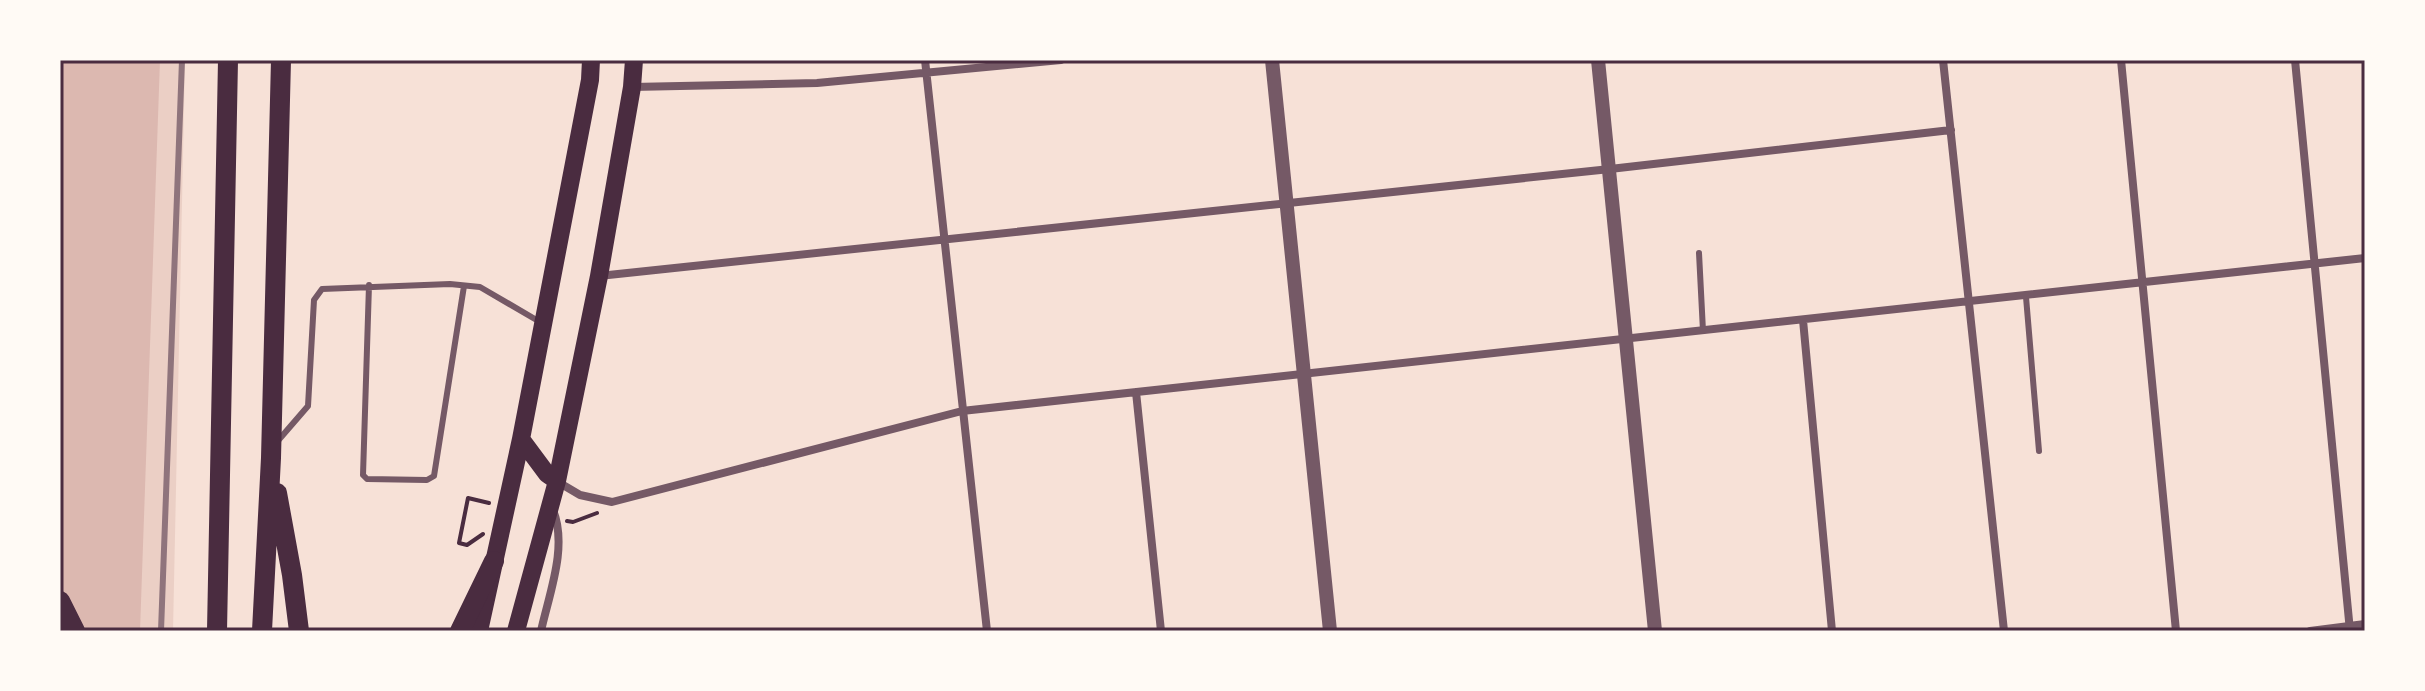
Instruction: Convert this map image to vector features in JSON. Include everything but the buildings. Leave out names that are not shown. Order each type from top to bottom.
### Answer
[{"type":"highway","points":[[217,631],[228,60]]},
{"type":"highway","points":[[262,631],[271,454],[281,60]]},
{"type":"highway","points":[[271,454],[299,631]]},
{"type":"highway","points":[[460,631],[494,561]]},
{"type":"highway","points":[[60,601],[75,631]]},
{"type":"main road","points":[[479,631],[521,439],[590,80],[591,60]]},
{"type":"main road","points":[[516,631],[557,481],[599,276],[634,60]]},
{"type":"main road","points":[[521,439],[547,474],[557,481]]},
{"type":"street","points":[[925,60],[987,631]]},
{"type":"street","points":[[632,87],[817,83],[1061,60]]},
{"type":"street","points":[[1272,60],[1330,631]]},
{"type":"street","points":[[1598,60],[1655,631]]},
{"type":"street","points":[[1943,60],[2004,631]]},
{"type":"street","points":[[2121,60],[2176,631]]},
{"type":"street","points":[[2295,60],[2350,628]]},
{"type":"street","points":[[599,276],[1951,130]]},
{"type":"street","points":[[557,481],[580,495],[612,502],[962,411],[2365,258]]},
{"type":"street","points":[[1803,320],[1832,631]]},
{"type":"street","points":[[1136,392],[1161,631]]},
{"type":"street","points":[[541,631],[557,560],[559,534],[551,505]]},
{"type":"street","points":[[2310,631],[2365,624]]},
{"type":"lane","points":[[1699,253],[1703,331]]},
{"type":"lane","points":[[369,285],[363,475],[367,479],[427,480],[434,476],[464,286]]},
{"type":"lane","points":[[271,454],[308,406],[314,300],[322,289],[369,285],[480,287],[543,324]]},
{"type":"lane","points":[[2026,297],[2039,451]]},
{"type":"path","points":[[468,498],[459,543],[467,545],[504,520]]},
{"type":"shaded area","points":[[60,60],[185,60],[173,631],[60,631]]},
{"type":"shaded area","points":[[60,60],[160,60],[140,631],[60,631]]},
{"type":"railway","points":[[161,631],[182,60]]}]
